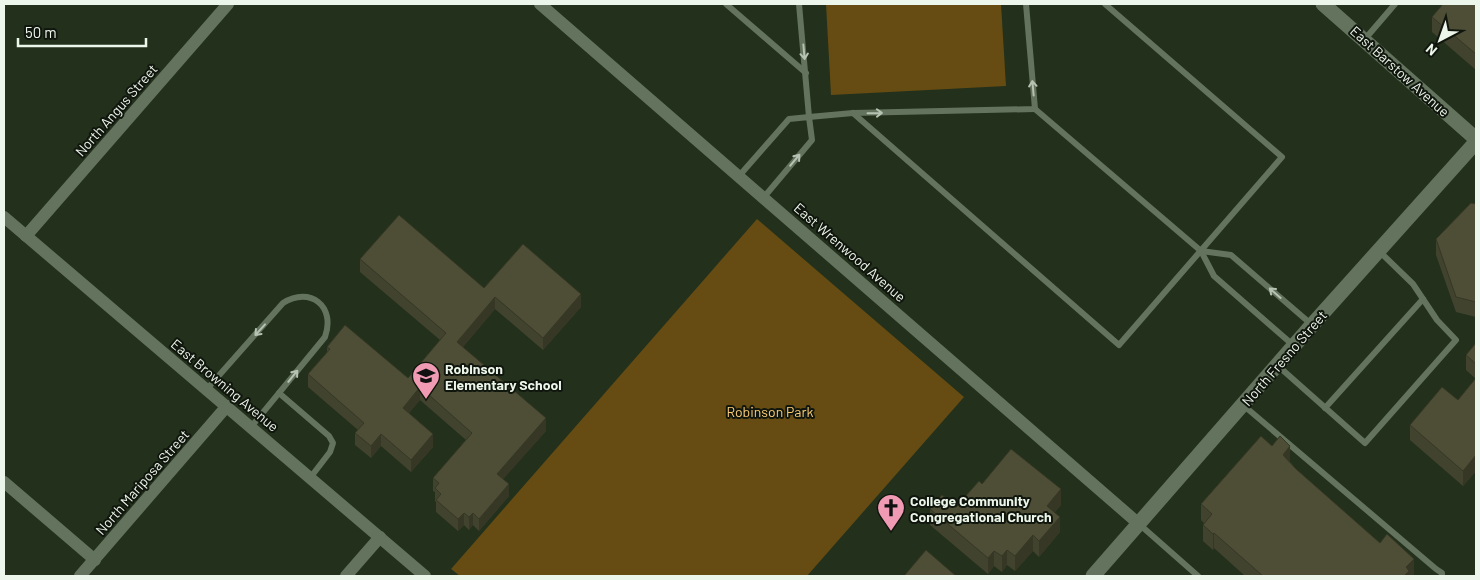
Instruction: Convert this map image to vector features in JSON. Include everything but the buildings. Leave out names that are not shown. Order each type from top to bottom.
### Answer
[{"type":"main road","name":"East Barstow Avenue","points":[[1323,4],[1365,39],[1476,140]]},
{"type":"main road","name":"North Fresno Street","points":[[1094,576],[1476,140]]},
{"type":"street","name":"North Angus Street","points":[[26,236],[228,4]]},
{"type":"street","name":"East Wrenwood Avenue","points":[[540,4],[1139,524]]},
{"type":"street","name":"East Browning Avenue","points":[[4,217],[425,576]]},
{"type":"street","name":"North Mariposa Street","points":[[80,576],[227,406]]},
{"type":"street","points":[[4,482],[95,560]]},
{"type":"street","points":[[346,576],[380,537]]},
{"type":"lane","points":[[726,4],[806,73]]},
{"type":"lane","points":[[764,197],[812,140],[799,4]]},
{"type":"lane","points":[[1026,4],[1035,109]]},
{"type":"lane","points":[[852,113],[1120,346],[1282,157],[1104,4]]},
{"type":"lane","points":[[1365,39],[1395,4]]},
{"type":"lane","points":[[739,176],[789,119],[852,113],[1035,109],[1201,251],[1214,276],[1294,346]]},
{"type":"lane","points":[[1277,365],[1365,443],[1456,340],[1437,320],[1413,284],[1378,250]]},
{"type":"lane","points":[[1201,251],[1231,255],[1312,325]]},
{"type":"lane","points":[[207,389],[283,303],[294,296],[308,297],[318,301],[327,314],[329,326],[325,336],[251,427]]},
{"type":"lane","points":[[1326,408],[1423,299]]},
{"type":"lane","points":[[279,393],[329,436],[333,444],[330,452],[310,478]]},
{"type":"lane","points":[[1243,405],[1442,573],[1442,576]]},
{"type":"lane","points":[[1139,524],[1198,576]]},
{"type":"green space","points":[[826,4],[1001,4],[1006,86],[831,95]]},
{"type":"green space","name":"Robinson Park","points":[[757,219],[964,397],[807,576],[460,576],[451,569]]},
{"type":"place","name":"Robinson Elementary School","points":[[426,400]]},
{"type":"place","name":"College Community Congregational Church","points":[[891,532]]}]
